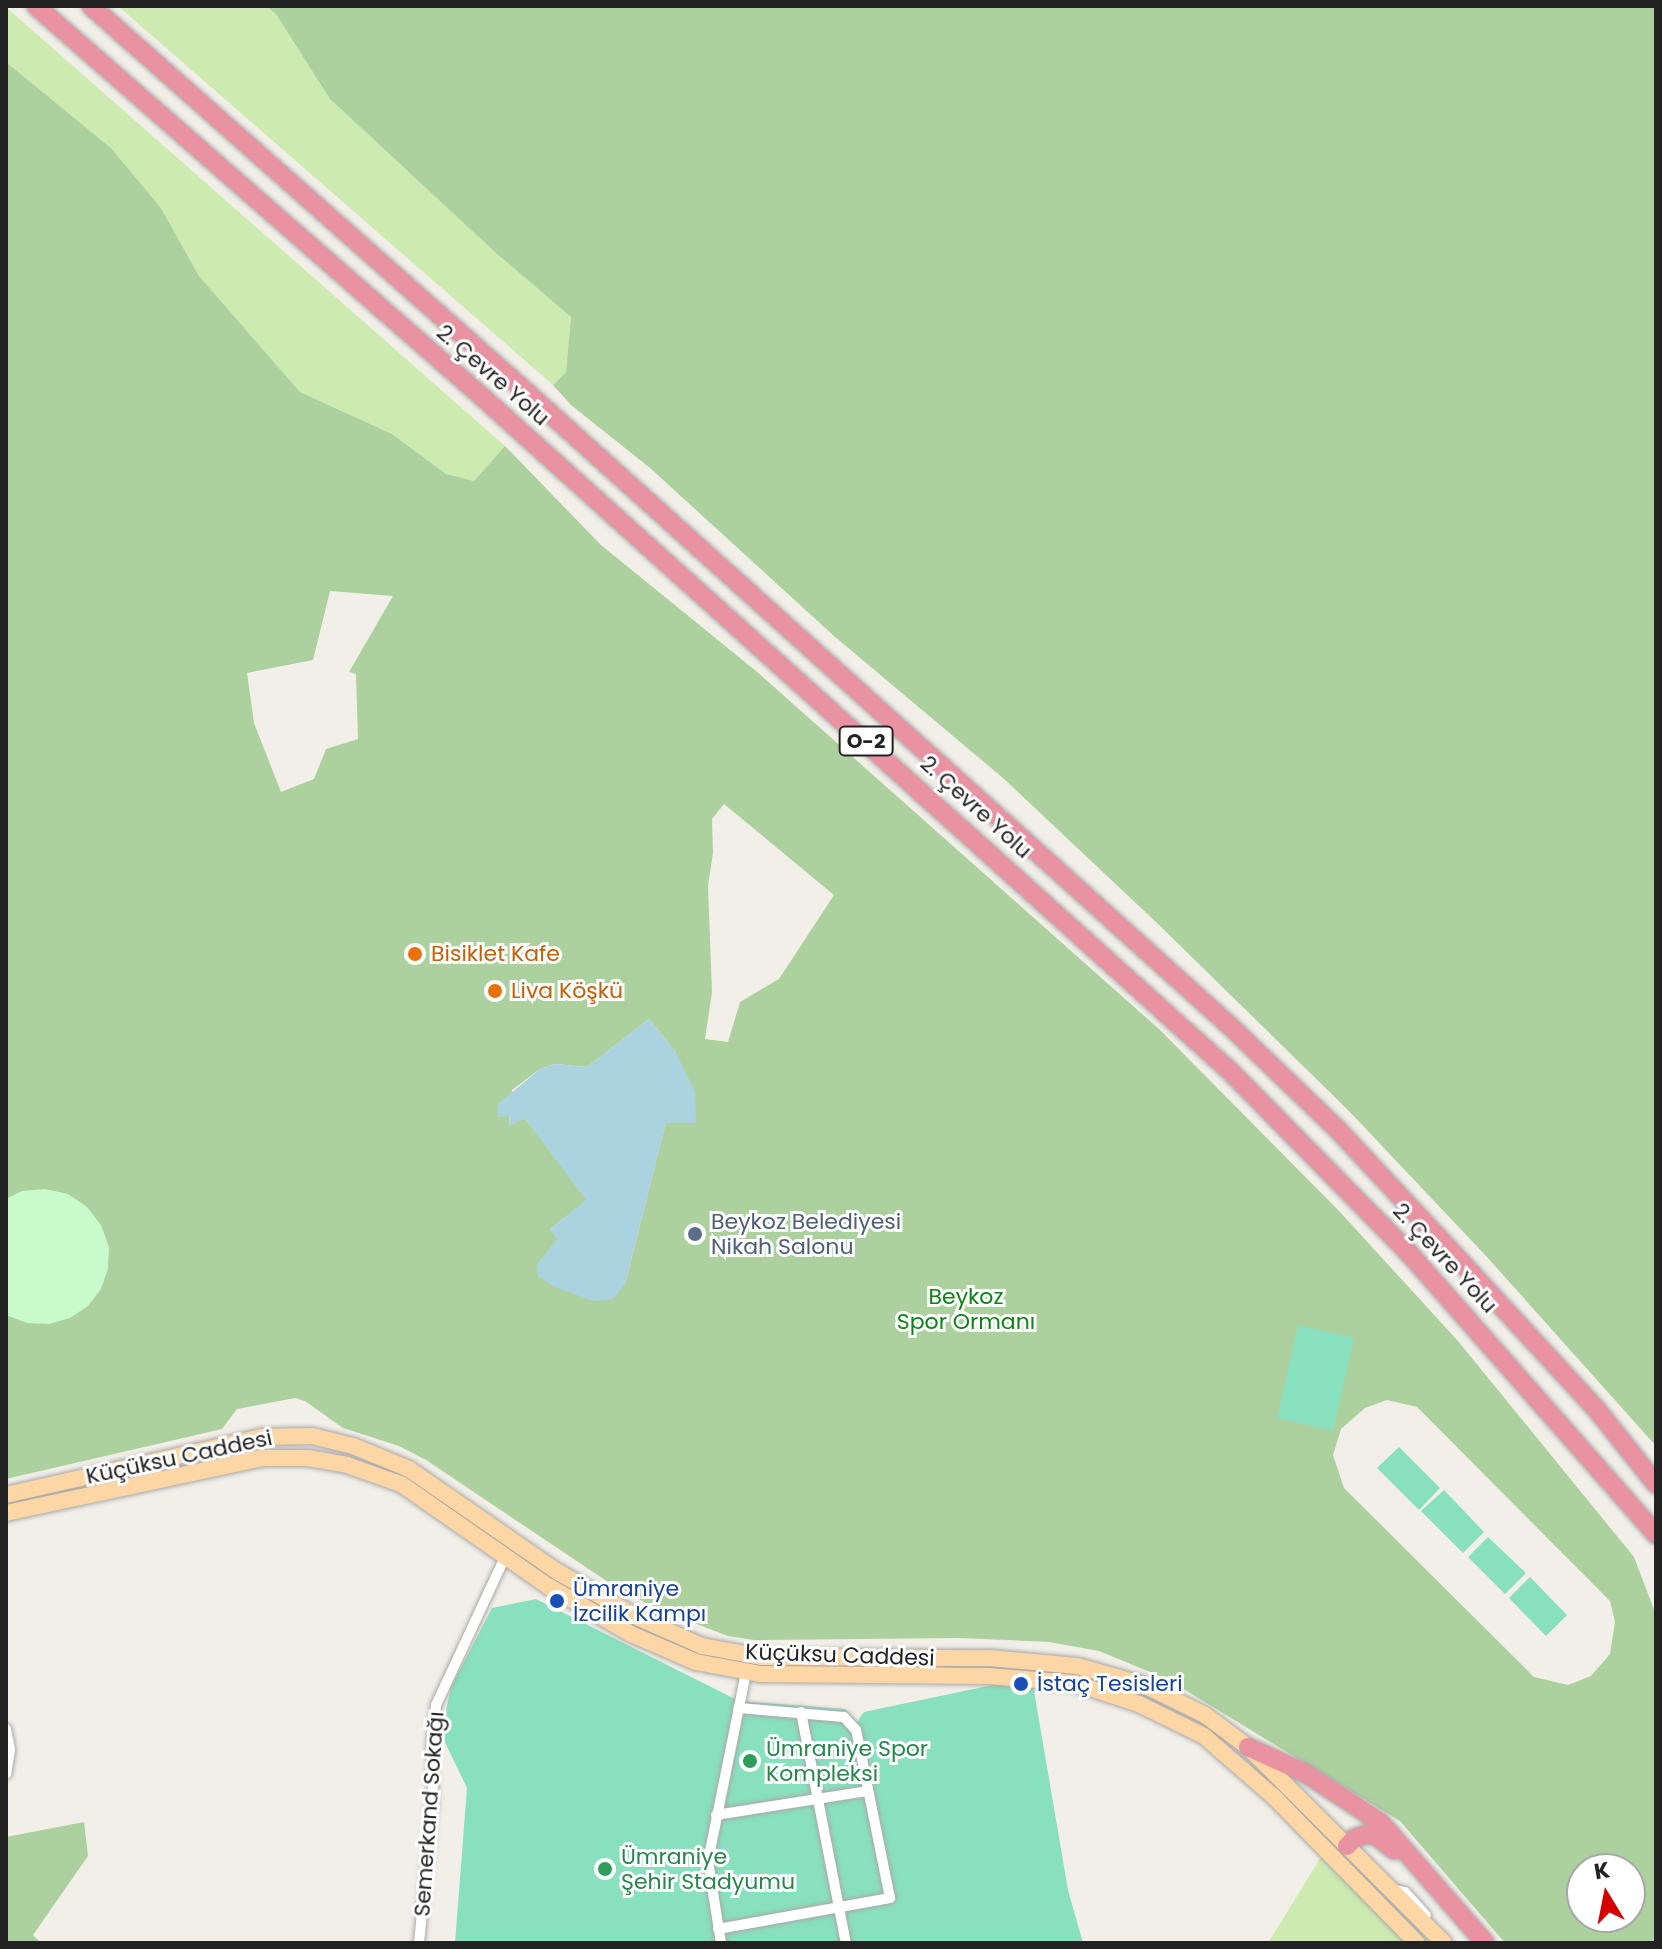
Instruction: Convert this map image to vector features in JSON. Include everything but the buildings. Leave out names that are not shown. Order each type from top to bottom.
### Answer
[{"type":"highway","name":"2. Çevre Yolu","points":[[36,6],[479,394],[1231,1072],[1408,1252],[1654,1533]]},
{"type":"highway","name":"2. Çevre Yolu","points":[[91,6],[547,410],[1231,1027],[1389,1184],[1597,1410],[1656,1484]]},
{"type":"highway","points":[[1248,1747],[1305,1773],[1380,1822],[1485,1943]]},
{"type":"highway","points":[[1347,1846],[1355,1838],[1376,1836],[1472,1929]]},
{"type":"main road","name":"Küçüksu Caddesi","points":[[6,1495],[248,1440],[312,1436],[353,1446],[409,1469],[515,1542],[639,1618],[746,1663],[989,1658],[1077,1666],[1144,1685],[1205,1715],[1248,1747],[1441,1940]]},
{"type":"main road","name":"Küçüksu Caddesi","points":[[6,1513],[263,1458],[308,1458],[347,1465],[401,1484],[505,1557],[631,1634],[696,1662],[1074,1683],[1139,1704],[1204,1736],[1275,1798],[1417,1943]]},
{"type":"main road","points":[[421,1499],[432,1485]]},
{"type":"main road","points":[[505,1557],[515,1542]]},
{"type":"main road","points":[[1092,1689],[1093,1671]]},
{"type":"main road","points":[[1343,1869],[1347,1846]]},
{"type":"street","name":"Semerkand Sokağı","points":[[419,1943],[433,1801],[432,1745],[436,1705],[505,1557]]},
{"type":"street","points":[[721,1943],[708,1861],[746,1663]]},
{"type":"street","points":[[718,1929],[890,1898],[856,1730],[844,1717],[738,1708]]},
{"type":"street","points":[[801,1712],[846,1943]]},
{"type":"street","points":[[6,1729],[10,1750],[6,1774]]},
{"type":"street","points":[[716,1815],[868,1791]]},
{"type":"green space","points":[[118,6],[266,6],[276,13],[330,99],[497,254],[571,317],[566,372],[553,385]]},
{"type":"green space","points":[[266,6],[1656,6],[1656,1446],[1487,1257],[1348,1110],[1157,923],[1003,778],[834,636],[650,468],[571,405],[553,385],[566,372],[571,317],[497,254],[330,99],[276,14]]},
{"type":"green space","points":[[6,7],[505,446],[474,481],[446,474],[392,434],[300,392],[199,276],[161,208],[111,148],[6,62]]},
{"type":"green space","name":"Beykoz Spor Ormanı","points":[[6,62],[111,148],[161,208],[199,276],[300,392],[392,434],[446,474],[474,481],[505,446],[601,545],[756,671],[1160,1030],[1340,1212],[1458,1341],[1634,1557],[1656,1615],[1656,1943],[1505,1943],[1400,1821],[1167,1679],[1099,1651],[1049,1642],[960,1638],[754,1640],[728,1636],[655,1608],[608,1582],[426,1460],[399,1446],[343,1428],[305,1401],[295,1398],[237,1409],[222,1429],[6,1479]],"holes":[[[330,591],[393,596],[349,672],[356,674],[358,739],[326,749],[314,779],[281,792],[254,723],[247,673],[313,660]],[[724,804],[834,895],[779,979],[740,1002],[728,1042],[705,1039],[712,992],[708,886],[713,853],[712,819]],[[649,1019],[675,1051],[696,1123],[666,1122],[625,1284],[538,1264],[558,1239],[550,1229],[587,1200],[525,1118],[509,1125],[512,1090],[540,1069],[555,1064],[587,1067]],[[1387,1400],[1417,1407],[1610,1601],[1615,1622],[1610,1654],[1591,1676],[1568,1685],[1534,1677],[1344,1488],[1333,1455],[1341,1429],[1365,1408]]]},
{"type":"green space","points":[[45,1189],[68,1194],[87,1207],[101,1225],[109,1247],[108,1269],[101,1289],[88,1306],[70,1318],[49,1324],[27,1323],[6,1315],[6,1199],[22,1191]]},
{"type":"green space","points":[[1298,1325],[1354,1338],[1333,1431],[1277,1418]]},
{"type":"green space","points":[[1399,1447],[1440,1488],[1419,1510],[1377,1468]]},
{"type":"green space","points":[[1444,1490],[1484,1532],[1463,1553],[1421,1511]]},
{"type":"green space","points":[[1488,1537],[1526,1573],[1505,1594],[1468,1557]]},
{"type":"green space","points":[[1530,1577],[1567,1615],[1546,1636],[1509,1598]]},
{"type":"green space","name":"Ümraniye Spor Kompleksi","points":[[536,1599],[739,1701],[845,1709],[857,1722],[864,1712],[1002,1683],[1033,1685],[1068,1890],[1083,1943],[455,1943],[467,1788],[441,1734],[451,1687],[492,1608]]},
{"type":"green space","points":[[84,1822],[88,1856],[33,1935],[41,1943],[6,1943],[6,1837]]},
{"type":"green space","points":[[1321,1857],[1406,1943],[1268,1943]]},
{"type":"water","points":[[649,1019],[675,1051],[695,1091],[696,1123],[666,1123],[625,1284],[614,1299],[592,1301],[551,1285],[538,1276],[537,1265],[557,1239],[550,1229],[586,1200],[525,1118],[509,1126],[510,1116],[498,1117],[498,1104],[540,1069],[555,1064],[587,1067]]},
{"type":"place","name":"Bisiklet Kafe","points":[[415,954]]},
{"type":"place","name":"Liva Köşkü","points":[[495,991]]},
{"type":"place","name":"Beykoz Belediyesi Nikah Salonu","points":[[695,1234]]},
{"type":"place","name":"Ümraniye İzcilik Kampı","points":[[557,1601]]},
{"type":"place","name":"İstaç Tesisleri","points":[[1021,1684]]},
{"type":"place","name":"Ümraniye Spor Kompleksi","points":[[750,1761]]},
{"type":"place","name":"Ümraniye Şehir Stadyumu","points":[[605,1869]]}]
